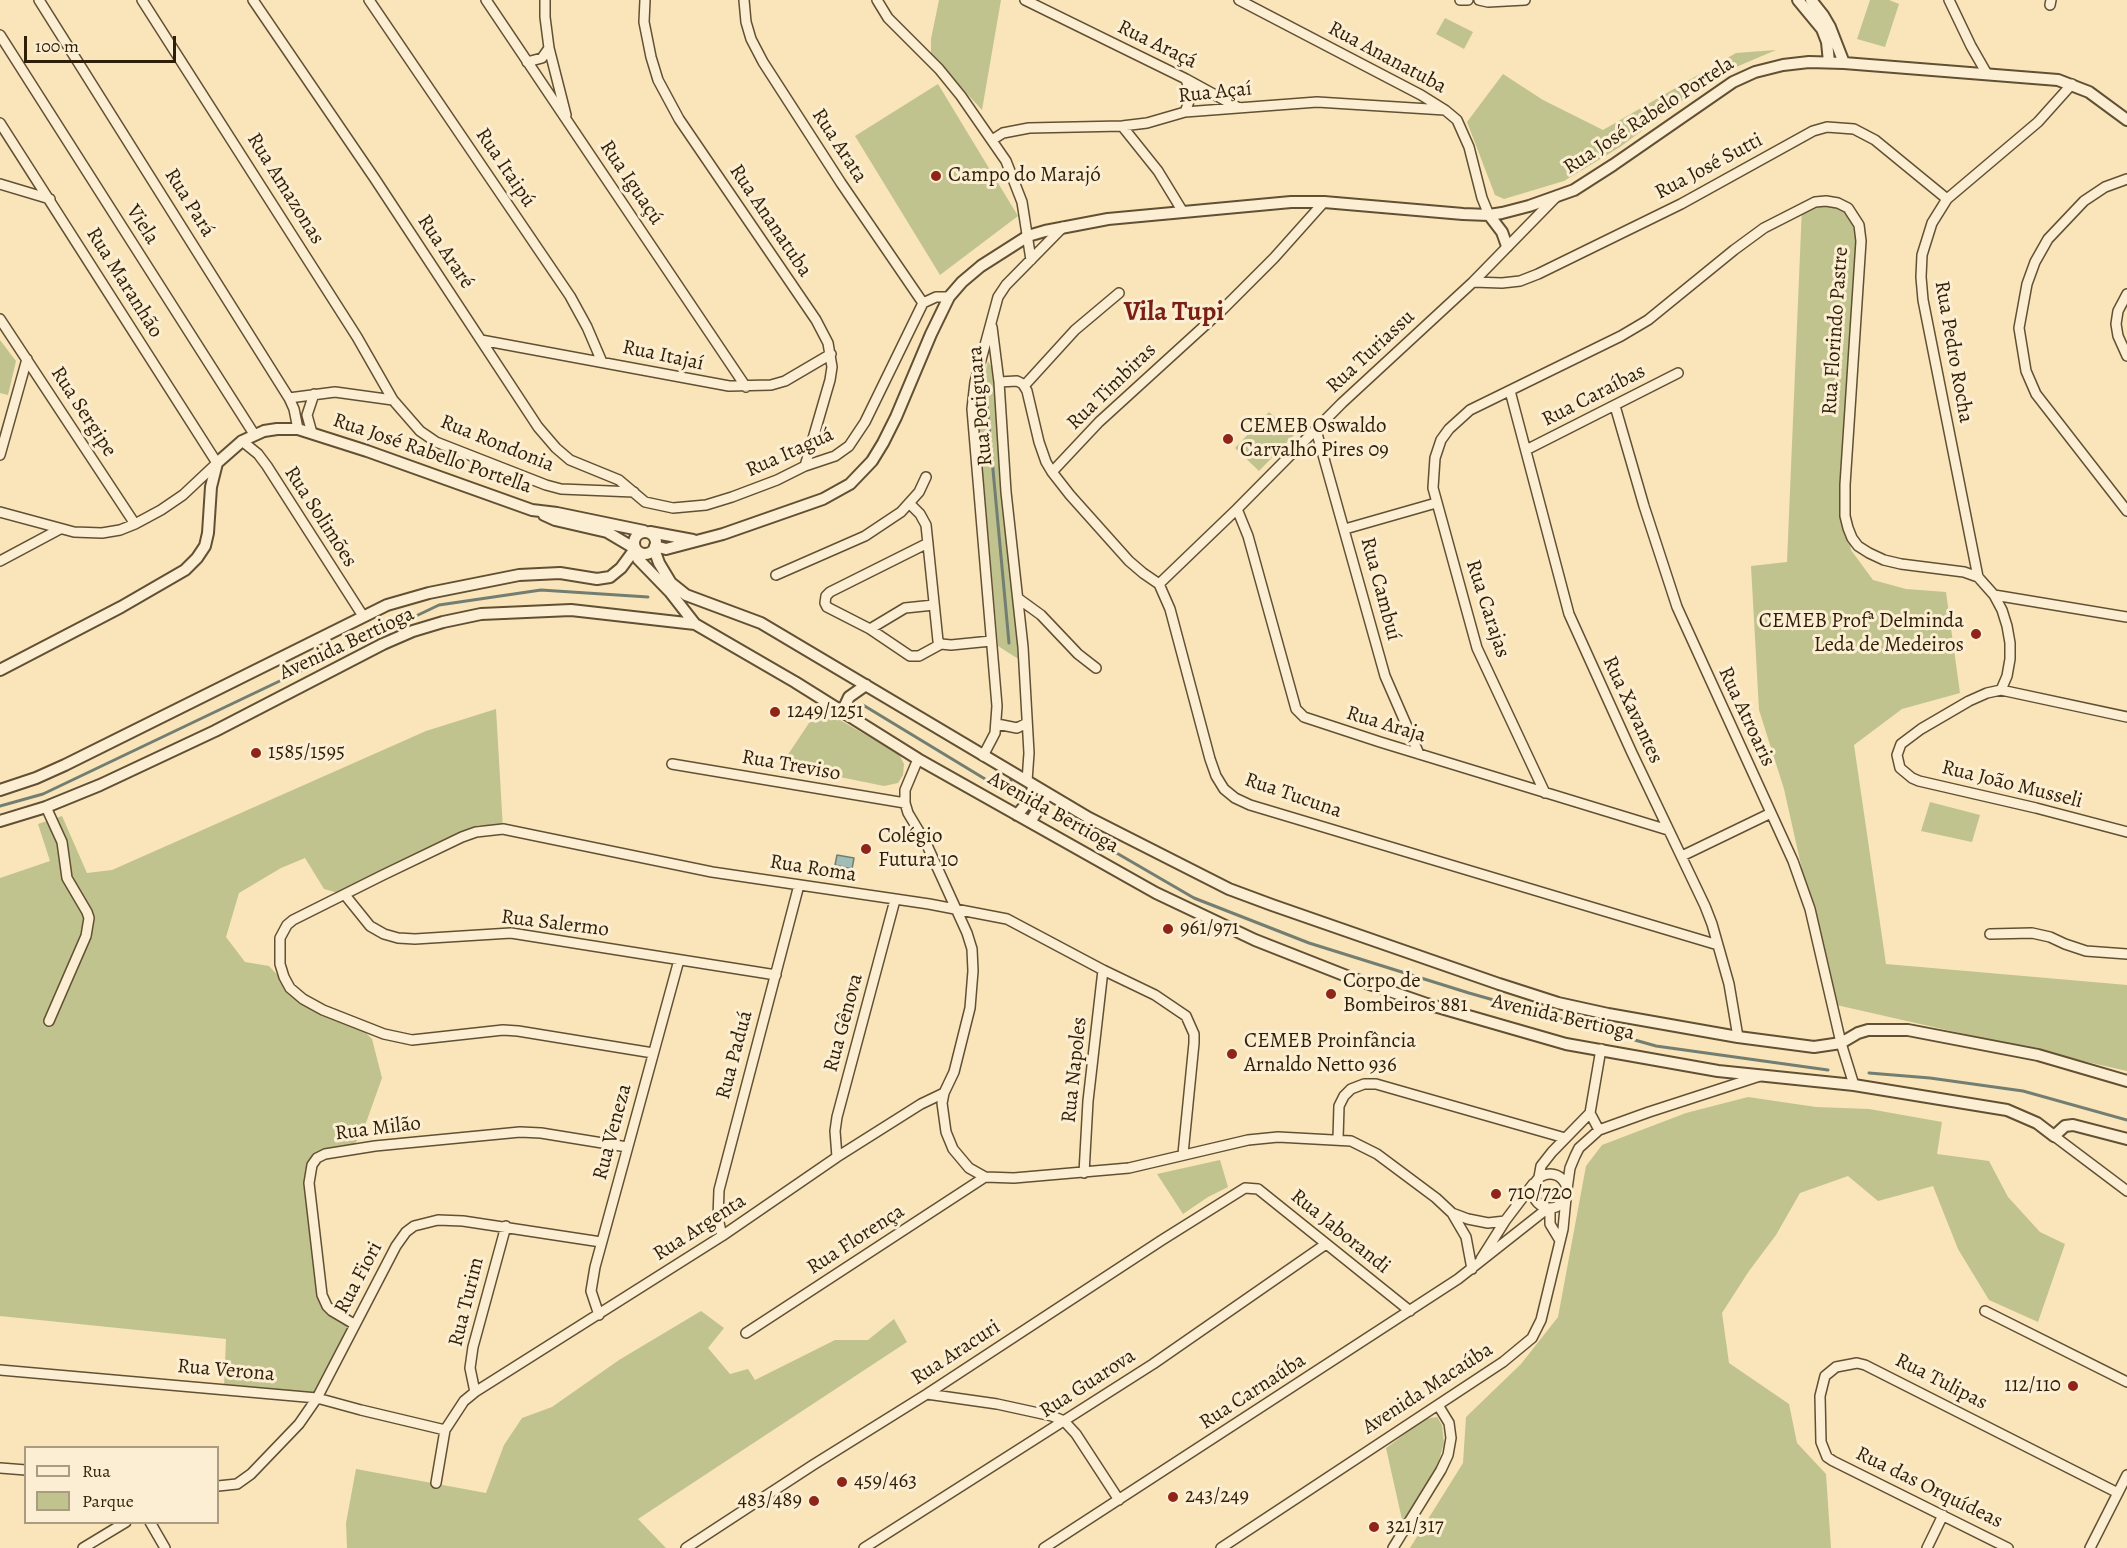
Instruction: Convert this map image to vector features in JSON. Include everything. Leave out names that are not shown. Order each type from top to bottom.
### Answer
[{"type":"street","name":"Rua Pará","points":[[39,0],[289,398],[298,429]]},
{"type":"street","name":"Rua Amazonas","points":[[142,0],[357,337],[393,400]]},
{"type":"street","name":"Rua Araré","points":[[253,0],[538,427],[570,460],[619,480],[634,492]]},
{"type":"street","name":"Rua Itaipú","points":[[369,0],[570,296],[602,362]]},
{"type":"street","name":"Rua Iguaçú","points":[[486,0],[746,387]]},
{"type":"street","points":[[545,0],[549,48],[567,120]]},
{"type":"street","name":"Rua Ananatuba","points":[[645,0],[644,22],[658,80],[679,119],[816,320],[828,343],[831,354],[830,380],[805,466]]},
{"type":"street","name":"Rua Arata","points":[[744,0],[746,22],[751,39],[763,62],[922,303]]},
{"type":"street","points":[[877,0],[888,18],[939,69],[1006,161],[1022,202],[1031,260]]},
{"type":"street","name":"Rua Araçá","points":[[1025,0],[1186,79],[1239,108]]},
{"type":"street","name":"Rua Ananatuba","points":[[1239,0],[1421,95],[1457,120],[1469,147],[1482,198],[1489,215]]},
{"type":"street","points":[[1460,0],[1468,0]]},
{"type":"street","points":[[1479,0],[1488,2],[1526,0]]},
{"type":"street","points":[[1798,0],[1822,29],[1827,42],[1829,62]]},
{"type":"street","points":[[1811,0],[1830,27],[1844,63]]},
{"type":"street","points":[[1949,0],[1987,74]]},
{"type":"street","name":"Viela","points":[[0,35],[254,434]]},
{"type":"street","points":[[527,62],[542,58],[549,48]]},
{"type":"street","name":"Rua José Rabelo Portela","points":[[655,548],[666,549],[699,542],[823,499],[850,484],[872,461],[896,417],[949,297],[981,266],[1028,236],[1063,226],[1108,219],[1291,202],[1324,202],[1489,215],[1523,208],[1557,196],[1592,179],[1733,82],[1755,72],[1782,65],[1809,62],[2046,79],[2073,84],[2104,101],[2127,120]]},
{"type":"street","points":[[1185,112],[1189,107],[1191,96],[1186,79]]},
{"type":"street","name":"Rua Pedro Rocha","points":[[1978,578],[1923,300],[1921,277],[1926,237],[1938,211],[1947,200],[2038,122],[2073,84]]},
{"type":"street","name":"Rua Açaí","points":[[992,140],[1003,133],[1029,128],[1122,126],[1147,123],[1185,112],[1317,102],[1445,110]]},
{"type":"street","name":"Rua Maranhão","points":[[0,123],[217,464]]},
{"type":"street","points":[[1122,126],[1158,171],[1183,212]]},
{"type":"street","name":"Rua José Sutti","points":[[1473,282],[1502,283],[1538,274],[1681,204],[1813,131],[1827,127],[1854,129],[1875,140],[1947,200]]},
{"type":"street","points":[[2127,179],[2105,187],[2084,201],[2048,239],[2035,262],[2027,284],[2019,328],[2026,371],[2036,394],[2127,511]]},
{"type":"street","points":[[0,184],[50,199]]},
{"type":"street","name":"Rua Turiassu","points":[[1159,584],[1350,396],[1473,282],[1557,196]]},
{"type":"street","name":"Rua Timbiras","points":[[1052,472],[1099,422],[1223,309],[1274,258],[1324,202]]},
{"type":"street","name":"Rua Florindo Pastre","points":[[1449,429],[1470,410],[1621,336],[1648,320],[1734,249],[1764,228],[1815,202],[1838,203],[1848,208],[1855,217],[1861,241],[1845,485],[1845,516],[1848,528],[1858,546],[1884,560],[1964,572],[1978,578]]},
{"type":"street","points":[[1489,215],[1502,232],[1507,246]]},
{"type":"street","points":[[991,322],[1002,291],[1063,226]]},
{"type":"street","points":[[1024,386],[1075,330],[1119,293]]},
{"type":"street","points":[[2127,294],[2118,311],[2116,324],[2118,336],[2127,356]]},
{"type":"street","points":[[922,303],[936,297],[949,297]]},
{"type":"street","name":"Rua Itaguá","points":[[634,492],[645,502],[673,508],[693,508],[732,497],[777,480],[805,466],[835,456],[849,446],[857,436],[922,303]]},
{"type":"street","name":"Rua Sergipe","points":[[0,319],[135,524]]},
{"type":"street","name":"Rua Potiguara","points":[[991,322],[999,382],[1006,492],[1023,647],[1031,784]]},
{"type":"street","name":"Rua Potiguara","points":[[983,756],[997,724],[972,410],[975,382],[991,322]]},
{"type":"street","name":"Rua Itajaí","points":[[481,340],[711,384],[746,387],[771,385],[785,381],[831,354]]},
{"type":"street","points":[[0,455],[27,359]]},
{"type":"street","name":"Rua Caraíbas","points":[[1526,450],[1678,373]]},
{"type":"street","points":[[999,382],[1017,381],[1024,386],[1039,442],[1052,472],[1129,561],[1159,584]]},
{"type":"street","name":"Rua Xavantes","points":[[1510,391],[1569,614],[1705,906],[1729,984],[1738,1037]]},
{"type":"street","points":[[289,398],[335,392],[393,400]]},
{"type":"street","points":[[312,433],[307,415],[315,394]]},
{"type":"street","name":"Rua Rondonia","points":[[393,400],[420,431],[436,442],[523,477],[561,489],[634,492]]},
{"type":"street","name":"Rua Atroaris","points":[[1616,406],[1647,517],[1677,607],[1793,861],[1810,909],[1841,1043],[1854,1085]]},
{"type":"street","name":"Rua José Rabello Portella","points":[[217,464],[242,441],[254,434],[277,429],[298,429],[532,510],[699,542]]},
{"type":"street","name":"Rua Carajas","points":[[1449,429],[1441,440],[1435,458],[1433,474],[1436,503],[1477,648],[1545,793]]},
{"type":"street","name":"Rua Cambuí","points":[[1316,430],[1385,676],[1419,754]]},
{"type":"street","name":"Rua Solimões","points":[[242,441],[251,447],[267,466],[363,616]]},
{"type":"street","points":[[0,512],[60,529],[88,534],[102,533],[135,524],[161,510],[183,495],[217,464]]},
{"type":"street","points":[[0,670],[121,607],[185,570],[205,546],[211,488],[217,464]]},
{"type":"street","points":[[776,575],[865,536],[901,512],[927,477]]},
{"type":"street","points":[[909,503],[924,520],[936,637],[941,644]]},
{"type":"street","points":[[1345,529],[1436,503]]},
{"type":"street","name":"Rua Araja","points":[[1237,509],[1248,536],[1296,709],[1310,719],[1668,830]]},
{"type":"street","points":[[532,510],[555,520],[607,532],[636,550],[647,554],[655,548],[656,540],[646,532],[635,537],[636,550],[638,559],[670,592],[695,624]]},
{"type":"street","points":[[0,561],[60,529]]},
{"type":"street","points":[[928,543],[830,592],[826,596],[827,607],[870,629],[915,658],[941,644],[991,641]]},
{"type":"street","name":"Avenida Bertioga","points":[[655,548],[659,563],[671,583],[686,595],[761,623],[1122,836],[1229,889],[1292,913],[1558,1003],[1654,1023],[1814,1047],[1841,1043],[1868,1030],[1908,1030],[2038,1055],[2127,1082]]},
{"type":"street","name":"Avenida Bertioga","points":[[0,790],[65,765],[363,616],[407,598],[519,575],[560,573],[597,579],[610,577],[636,550]]},
{"type":"street","points":[[1978,578],[1994,595],[2002,610],[2010,643],[2007,676],[2001,690],[2127,717]]},
{"type":"street","name":"Rua Tucuna","points":[[1159,584],[1172,616],[1216,776],[1224,789],[1235,798],[1250,805],[1718,945]]},
{"type":"street","points":[[1994,595],[2127,618]]},
{"type":"street","points":[[1018,599],[1041,615],[1077,654],[1096,668]]},
{"type":"street","points":[[870,629],[905,608],[934,605]]},
{"type":"street","name":"Avenida Bertioga","points":[[0,821],[46,807],[100,784],[214,731],[383,644],[413,631],[443,622],[481,614],[571,610],[695,624],[709,630],[744,654],[918,759],[1187,909],[1303,960],[1427,1004],[1566,1044],[1718,1071],[1854,1085],[2007,1110],[2037,1123],[2054,1136]]},
{"type":"street","points":[[842,712],[849,697],[866,685]]},
{"type":"street","name":"Rua João Musseli","points":[[2001,690],[1968,701],[1907,738],[1898,749],[1897,761],[1906,774],[1919,781],[2127,831]]},
{"type":"street","points":[[997,724],[1017,728],[1027,723]]},
{"type":"street","points":[[918,759],[905,790],[904,803],[926,843],[967,933],[972,950],[970,1008],[954,1072],[944,1094],[942,1114],[953,1149],[969,1168],[986,1177],[998,1179],[1084,1173],[1129,1168],[1248,1140],[1278,1137],[1338,1139],[1362,1145],[1437,1198],[1452,1213],[1466,1237],[1475,1266]]},
{"type":"street","name":"Rua Treviso","points":[[672,764],[904,803]]},
{"type":"street","points":[[1017,815],[1027,803],[1031,784]]},
{"type":"street","points":[[1030,822],[1048,794]]},
{"type":"street","points":[[46,807],[62,842],[67,878],[89,918],[86,936],[49,1021]]},
{"type":"street","points":[[1682,856],[1771,813]]},
{"type":"street","name":"Rua Roma","points":[[653,1053],[518,1031],[503,1030],[412,1040],[384,1034],[323,1010],[303,999],[290,988],[284,977],[280,964],[279,946],[284,930],[293,920],[462,837],[476,831],[503,829],[712,872],[956,909],[1007,919],[1155,995],[1186,1016],[1191,1023],[1194,1044],[1183,1154]]},
{"type":"street","name":"Rua Paduá","points":[[722,1236],[718,1218],[719,1190],[799,885]]},
{"type":"street","name":"Rua Salermo","points":[[345,895],[370,926],[384,934],[398,938],[511,933],[776,975]]},
{"type":"street","name":"Rua Gênova","points":[[837,1157],[835,1131],[837,1117],[895,900]]},
{"type":"street","points":[[1990,934],[2032,933],[2050,937],[2086,951],[2127,954]]},
{"type":"street","name":"Rua Veneza","points":[[599,1315],[591,1291],[601,1242],[680,960]]},
{"type":"street","name":"Rua Napoles","points":[[1084,1173],[1088,1101],[1103,970]]},
{"type":"street","points":[[1475,1266],[1504,1221],[1536,1180],[1551,1173],[1557,1174],[1562,1178],[1567,1194],[1561,1204],[1549,1208],[1535,1201],[1532,1190],[1536,1180],[1541,1166],[1590,1113],[1601,1049]]},
{"type":"street","points":[[1590,1113],[1599,1130],[1760,1076]]},
{"type":"street","points":[[1338,1139],[1340,1106],[1344,1096],[1357,1086],[1376,1084],[1565,1138]]},
{"type":"street","name":"Rua Argenta","points":[[475,1392],[722,1236],[837,1157],[921,1104],[944,1094]]},
{"type":"street","points":[[2127,1139],[2073,1125],[2065,1126],[2054,1136],[2127,1191]]},
{"type":"street","name":"Avenida Macaúba","points":[[1221,1548],[1503,1362],[1532,1338],[1541,1320],[1564,1221],[1570,1168],[1579,1148],[1599,1130]]},
{"type":"street","name":"Rua Milão","points":[[354,1324],[332,1311],[322,1295],[309,1183],[312,1165],[317,1158],[325,1154],[375,1146],[520,1132],[541,1133],[627,1147]]},
{"type":"street","name":"Rua Florença","points":[[746,1333],[986,1177]]},
{"type":"street","name":"Rua Jaborandi","points":[[1245,1188],[1258,1189],[1410,1311]]},
{"type":"street","name":"Rua Aracuri","points":[[686,1548],[1245,1188]]},
{"type":"street","points":[[1549,1208],[1550,1224],[1559,1239]]},
{"type":"street","name":"Rua Carnaúba","points":[[1044,1548],[1410,1311],[1475,1266],[1549,1208]]},
{"type":"street","points":[[1452,1213],[1488,1223],[1504,1221]]},
{"type":"street","name":"Rua Fiori","points":[[219,1486],[237,1484],[251,1474],[299,1424],[316,1398],[396,1246],[406,1232],[414,1226],[430,1221],[454,1220],[601,1242]]},
{"type":"street","name":"Rua Turim","points":[[475,1392],[470,1368],[473,1347],[506,1226]]},
{"type":"street","name":"Rua Guarova","points":[[864,1548],[1153,1364],[1326,1244]]},
{"type":"street","points":[[1985,1311],[2127,1382]]},
{"type":"street","name":"Rua Tulipas","points":[[1833,1461],[1824,1451],[1821,1442],[1822,1382],[1825,1376],[1836,1367],[1857,1363],[1876,1369],[2118,1493]]},
{"type":"street","name":"Rua Verona","points":[[0,1370],[316,1398],[446,1430]]},
{"type":"street","points":[[436,1483],[446,1430],[464,1401],[475,1392]]},
{"type":"street","points":[[927,1394],[1007,1406],[1064,1421],[1076,1434],[1119,1500]]},
{"type":"street","points":[[1393,1548],[1448,1455],[1451,1438],[1449,1423],[1438,1405]]},
{"type":"street","name":"Rua das Orquídeas","points":[[1833,1461],[2008,1548]]},
{"type":"street","points":[[0,1468],[24,1470]]},
{"type":"street","points":[[2090,1548],[2127,1475]]},
{"type":"street","points":[[1927,1548],[1943,1515]]},
{"type":"street","points":[[83,1548],[123,1524]]},
{"type":"street","points":[[151,1524],[165,1548]]},
{"type":"green space","points":[[939,0],[1001,0],[982,110],[931,55],[931,39]]},
{"type":"green space","points":[[1870,0],[1889,0],[1899,4],[1885,47],[1857,39]]},
{"type":"green space","points":[[1445,18],[1473,32],[1464,49],[1436,34]]},
{"type":"green space","points":[[1776,50],[1715,76],[1620,147],[1564,181],[1504,199],[1495,195],[1467,122],[1503,74],[1543,100],[1603,130],[1736,53]]},
{"type":"green space","name":"Campo do Marajó","points":[[938,84],[1018,216],[940,275],[855,136]]},
{"type":"green space","points":[[1826,201],[1855,217],[1861,241],[1848,528],[1851,550],[1873,580],[1906,589],[1946,592],[1960,693],[1902,709],[1854,745],[1886,964],[2127,985],[2127,1071],[1832,1004],[1784,789],[1759,710],[1751,566],[1787,562],[1802,207]]},
{"type":"green space","points":[[0,340],[16,361],[8,395],[0,393]]},
{"type":"green space","points":[[988,361],[992,368],[1020,660],[998,646],[977,407]]},
{"type":"green space","points":[[1269,412],[1294,435],[1259,471],[1235,448]]},
{"type":"green space","points":[[819,708],[899,754],[904,764],[903,775],[898,783],[884,786],[781,765]]},
{"type":"green space","points":[[496,709],[503,829],[478,825],[462,837],[345,895],[324,889],[305,858],[281,868],[239,893],[226,937],[245,962],[269,966],[290,988],[356,1023],[372,1039],[382,1078],[362,1134],[350,1150],[317,1158],[309,1183],[322,1295],[338,1315],[354,1324],[317,1398],[224,1388],[226,1339],[0,1316],[0,878],[50,861],[38,824],[62,816],[87,873],[112,870],[426,731]]},
{"type":"green space","points":[[1930,802],[1980,815],[1972,842],[1921,831]]},
{"type":"green space","points":[[1748,1097],[1816,1107],[1869,1109],[1942,1122],[1937,1154],[1989,1161],[2008,1197],[2040,1232],[2065,1244],[2038,1322],[1989,1300],[1958,1249],[1933,1186],[1878,1201],[1848,1176],[1800,1193],[1776,1235],[1722,1313],[1729,1363],[1789,1404],[1797,1443],[1826,1474],[1831,1548],[1410,1548],[1463,1463],[1466,1417],[1521,1364],[1558,1317],[1586,1166],[1602,1145],[1686,1113]]},
{"type":"green space","points":[[1220,1160],[1228,1187],[1183,1214],[1157,1174]]},
{"type":"green space","points":[[701,1311],[724,1328],[708,1348],[730,1374],[748,1369],[755,1380],[835,1340],[868,1340],[894,1319],[907,1342],[638,1519],[666,1548],[347,1548],[346,1523],[356,1469],[486,1493],[504,1445],[522,1418],[552,1407],[619,1360]]},
{"type":"green space","points":[[1437,1417],[1442,1425],[1444,1443],[1436,1471],[1403,1524],[1386,1448],[1425,1419]]},
{"type":"water","points":[[837,855],[854,858],[852,869],[835,865]]},
{"type":"waterway","points":[[986,394],[1009,643]]},
{"type":"waterway","points":[[0,806],[43,794],[439,605],[541,590],[648,597]]},
{"type":"waterway","points":[[863,705],[1023,802]]},
{"type":"waterway","points":[[1009,793],[1011,779]]},
{"type":"waterway","points":[[1089,837],[1194,898],[1309,943],[1469,993],[1656,1046],[1828,1070]]},
{"type":"waterway","points":[[1869,1073],[1930,1078],[2023,1091],[2127,1120]]},
{"type":"place","name":"Campo do Marajó","points":[[936,176]]},
{"type":"place","name":"CEMEB Oswaldo Carvalho Pires 09","points":[[1228,439]]},
{"type":"place","name":"CEMEB Profª Delminda Leda de Medeiros","points":[[1976,634]]},
{"type":"place","name":"1249/1251","points":[[775,712]]},
{"type":"place","name":"1585/1595","points":[[256,753]]},
{"type":"place","name":"Colégio Futura 10","points":[[866,849]]},
{"type":"place","name":"961/971","points":[[1168,929]]},
{"type":"place","name":"Corpo de Bombeiros 881","points":[[1331,994]]},
{"type":"place","name":"CEMEB Proinfância Arnaldo Netto 936","points":[[1232,1054]]},
{"type":"place","name":"710/720","points":[[1496,1194]]},
{"type":"place","name":"112/110","points":[[2073,1386]]},
{"type":"place","name":"459/463","points":[[842,1482]]},
{"type":"place","name":"243/249","points":[[1173,1497]]},
{"type":"place","name":"483/489","points":[[814,1501]]},
{"type":"place","name":"321/317","points":[[1374,1527]]},
{"type":"district","name":"Vila Tupi","points":[[1174,313]]}]
